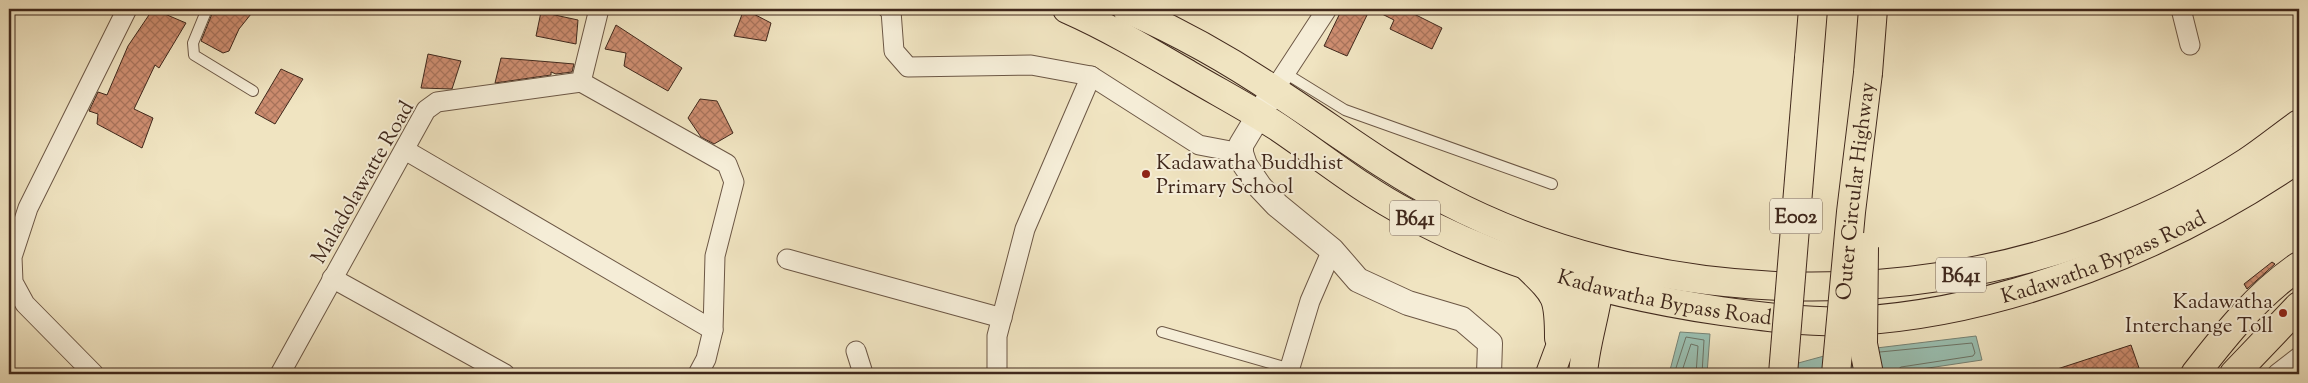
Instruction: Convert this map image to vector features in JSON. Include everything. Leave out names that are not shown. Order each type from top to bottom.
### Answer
[{"type":"main road","name":"Kadawatha Bypass Road","points":[[1067,9],[1138,44],[1258,115],[1349,178],[1407,213],[1449,234],[1528,267],[1591,285],[1690,306],[1806,321],[1871,319],[1939,310],[2029,287],[2124,253],[2238,198],[2299,158]]},
{"type":"main road","name":"Kadawatha Bypass Road","points":[[1127,9],[1166,20],[1279,81],[1389,169],[1442,198],[1521,233],[1599,259],[1701,278],[1773,285],[1872,285],[1922,281],[1968,273],[2059,250],[2138,220],[2229,173],[2299,124]]},
{"type":"main road","name":"E002","points":[[1783,374],[1813,9]]},
{"type":"main road","name":"Outer Circular Highway","points":[[1836,374],[1851,212],[1874,9]]},
{"type":"main road","points":[[1868,73],[1863,344],[1869,374]]},
{"type":"main road","points":[[1550,374],[1559,347],[1591,285],[1599,259]]},
{"type":"main road","points":[[2195,374],[2232,326],[2278,281],[2299,266]]},
{"type":"main road","points":[[1528,267],[1547,286],[1557,302],[1559,311],[1559,347]]},
{"type":"main road","points":[[1583,374],[1584,357],[1596,312],[1591,285]]},
{"type":"main road","points":[[2234,374],[2299,306]]},
{"type":"street","points":[[94,374],[26,304],[13,282],[12,257],[28,208],[127,9]]},
{"type":"street","points":[[599,9],[581,82],[727,164],[734,182],[715,256],[713,330],[706,359],[698,374]]},
{"type":"street","points":[[888,9],[891,11],[894,51],[908,67],[1031,66],[1091,76],[1199,145],[1241,153]]},
{"type":"street","points":[[1327,9],[1258,115],[1245,137],[1241,153],[1252,176],[1272,199],[1332,250],[1358,280],[1408,304],[1462,319],[1490,343],[1489,374]]},
{"type":"street","points":[[2181,9],[2190,45]]},
{"type":"street","points":[[997,374],[997,336],[1025,229],[1091,76]]},
{"type":"street","name":"Maladolawatte Road","points":[[280,374],[426,110],[437,102],[581,82]]},
{"type":"street","points":[[405,150],[713,330]]},
{"type":"street","points":[[1290,371],[1310,300],[1332,250]]},
{"type":"street","points":[[787,259],[1002,318]]},
{"type":"street","points":[[332,278],[505,374]]},
{"type":"street","points":[[856,351],[862,370],[860,374]]},
{"type":"street","points":[[2277,374],[2299,358]]},
{"type":"lane","points":[[207,9],[193,43],[194,56],[252,91]]},
{"type":"lane","points":[[1279,81],[1344,110],[1552,184]]},
{"type":"lane","points":[[1162,332],[1290,371]]},
{"type":"water","points":[[1680,332],[1710,334],[1707,374],[1669,374]]},
{"type":"water","points":[[1976,336],[1982,360],[1888,374],[1758,374],[1835,353]]},
{"type":"building","points":[[153,9],[186,23],[159,68],[155,65],[134,109],[153,118],[142,148],[97,124],[98,114],[89,111],[98,92],[107,95],[128,46]]},
{"type":"building","points":[[214,9],[255,9],[239,29],[229,51],[223,53],[201,41]]},
{"type":"building","points":[[744,9],[771,23],[766,41],[734,36]]},
{"type":"building","points":[[1342,9],[1370,9],[1347,56],[1324,46]]},
{"type":"building","points":[[1372,9],[1404,9],[1442,28],[1432,49],[1390,29],[1394,20]]},
{"type":"building","points":[[541,12],[578,20],[576,44],[536,36]]},
{"type":"building","points":[[616,25],[682,68],[668,91],[624,66],[626,53],[605,49]]},
{"type":"building","points":[[428,54],[461,61],[452,89],[421,88]]},
{"type":"building","points":[[501,58],[574,64],[572,72],[556,74],[551,72],[551,75],[495,83]]},
{"type":"building","points":[[281,69],[303,79],[275,124],[255,113]]},
{"type":"building","points":[[700,99],[717,101],[733,133],[714,144],[701,137],[688,118]]},
{"type":"building","points":[[2272,262],[2275,264],[2247,289],[2244,284]]},
{"type":"building","points":[[2131,345],[2139,368],[2118,374],[2048,374],[2048,372]]},
{"type":"place","name":"Kadawatha Buddhist Primary School","points":[[1146,174]]},
{"type":"place","name":"Kadawatha Interchange Toll","points":[[2283,313]]}]
